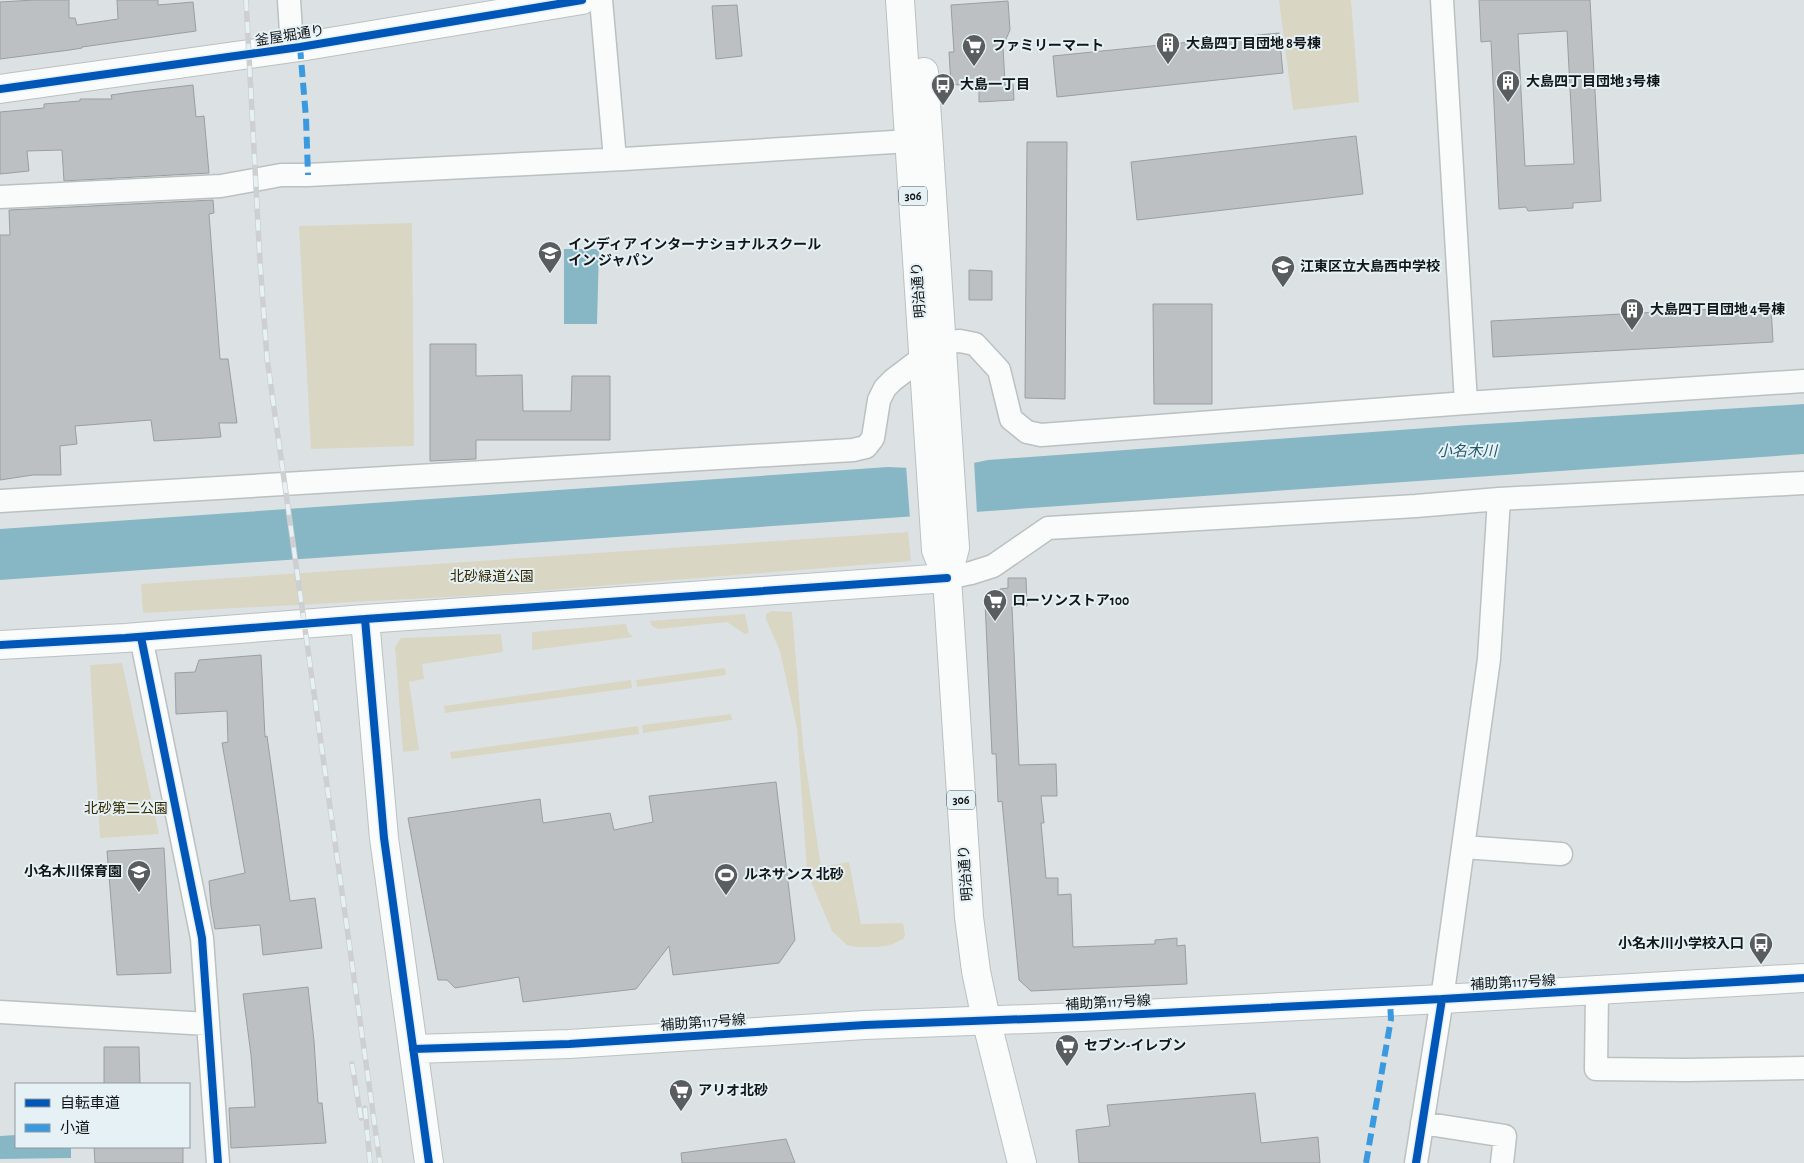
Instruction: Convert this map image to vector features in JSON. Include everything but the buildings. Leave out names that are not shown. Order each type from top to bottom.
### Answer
[{"type":"street","points":[[289,0],[292,48]]},
{"type":"street","name":"釜屋堀通り","points":[[0,89],[292,48],[582,0]]},
{"type":"street","points":[[601,0],[615,159]]},
{"type":"street","name":"明治通り","points":[[900,0],[909,141],[933,350]]},
{"type":"street","name":"明治通り","points":[[919,0],[935,392],[970,917],[976,971],[986,1019],[1022,1163]]},
{"type":"street","points":[[1442,0],[1466,403]]},
{"type":"street","points":[[0,197],[221,186],[281,175],[615,159],[909,141]]},
{"type":"street","points":[[0,501],[853,450],[866,447],[873,438],[879,400],[885,388],[933,350],[960,341],[975,344],[999,370],[1011,419],[1027,432],[1041,435],[1466,403],[1804,381]]},
{"type":"street","points":[[0,645],[141,637],[365,619],[947,578],[971,574],[993,566],[1048,528],[1416,506],[1499,499],[1804,483]]},
{"type":"street","points":[[1416,1163],[1442,1000],[1489,659],[1499,499]]},
{"type":"street","points":[[365,619],[384,838],[429,1163]]},
{"type":"street","points":[[141,637],[202,938],[218,1163]]},
{"type":"street","points":[[1463,847],[1561,854]]},
{"type":"street","name":"補助第117号線","points":[[413,1049],[569,1044],[794,1029],[986,1019],[1082,1017],[1442,1000],[1804,978]]},
{"type":"street","points":[[1598,991],[1596,1069],[1804,1068]]},
{"type":"street","points":[[0,1012],[208,1024]]},
{"type":"street","points":[[1422,1123],[1505,1136],[1502,1163]]},
{"type":"green space","points":[[1279,0],[1351,0],[1359,102],[1293,110]]},
{"type":"green space","points":[[412,223],[414,446],[311,449],[299,226]]},
{"type":"green space","name":"北砂緑道公園","points":[[908,532],[911,561],[485,595],[143,613],[141,584]]},
{"type":"green space","points":[[772,611],[792,612],[803,746],[821,867],[849,862],[861,924],[903,923],[905,936],[891,945],[856,947],[847,945],[832,931],[807,872],[797,728],[780,651],[766,619],[766,614]]},
{"type":"green space","points":[[745,614],[749,633],[745,634],[727,622],[658,629],[652,626],[650,621]]},
{"type":"green space","points":[[626,624],[628,632],[633,637],[532,650],[532,632]]},
{"type":"green space","points":[[501,634],[503,652],[422,664],[424,679],[409,682],[419,750],[403,752],[395,647],[401,638]]},
{"type":"green space","name":"北砂第二公園","points":[[122,663],[159,834],[100,838],[90,665]]},
{"type":"green space","points":[[725,668],[726,675],[637,687],[636,680]]},
{"type":"green space","points":[[631,680],[632,688],[445,713],[444,706]]},
{"type":"green space","points":[[731,714],[732,720],[643,733],[642,725]]},
{"type":"green space","points":[[638,726],[639,734],[451,759],[450,752]]},
{"type":"water","points":[[564,249],[599,249],[597,324],[564,324]]},
{"type":"water","name":"小名木川","points":[[1804,404],[1804,454],[0,580],[0,529],[888,467],[938,467],[988,460],[1468,425]]},
{"type":"water","points":[[15,1135],[15,1148],[71,1148],[71,1158],[0,1159],[0,1136]]},
{"type":"pier","points":[[974,461],[977,514],[910,519],[906,465]]},
{"type":"railway","points":[[246,0],[267,358],[380,1163]]},
{"type":"railway","points":[[352,1064],[361,1118]]},
{"type":"railway","points":[[365,1108],[370,1163]]},
{"type":"marked path","points":[[300,47],[306,118],[308,175]]},
{"type":"marked path","points":[[1366,1163],[1391,1019],[1390,1002]]},
{"type":"cycle path","points":[[0,89],[300,47],[582,0]]},
{"type":"cycle path","points":[[0,645],[125,638],[947,578]]},
{"type":"cycle path","points":[[365,619],[384,838],[429,1163]]},
{"type":"cycle path","points":[[141,637],[202,938],[218,1163]]},
{"type":"cycle path","points":[[413,1049],[569,1044],[865,1025],[1082,1017],[1442,999],[1804,978]]},
{"type":"cycle path","points":[[1416,1163],[1442,999]]},
{"type":"place","name":"大島四丁目団地 8号棟","points":[[1168,65]]},
{"type":"place","name":"ファミリーマート","points":[[974,67]]},
{"type":"place","name":"大島四丁目団地 3号棟","points":[[1508,103]]},
{"type":"place","name":"大島一丁目","points":[[943,106]]},
{"type":"place","name":"インディア インターナショナルスクール イン ジャパン","points":[[550,274]]},
{"type":"place","name":"江東区立大島西中学校","points":[[1283,288]]},
{"type":"place","name":"大島四丁目団地 4号棟","points":[[1632,331]]},
{"type":"place","name":"ローソンストア100","points":[[995,622]]},
{"type":"place","name":"小名木川保育園","points":[[139,893]]},
{"type":"place","name":"ルネサンス 北砂","points":[[726,896]]},
{"type":"place","name":"小名木川小学校入口","points":[[1761,965]]},
{"type":"place","name":"セブン-イレブン","points":[[1067,1067]]},
{"type":"place","name":"アリオ北砂","points":[[681,1112]]}]
